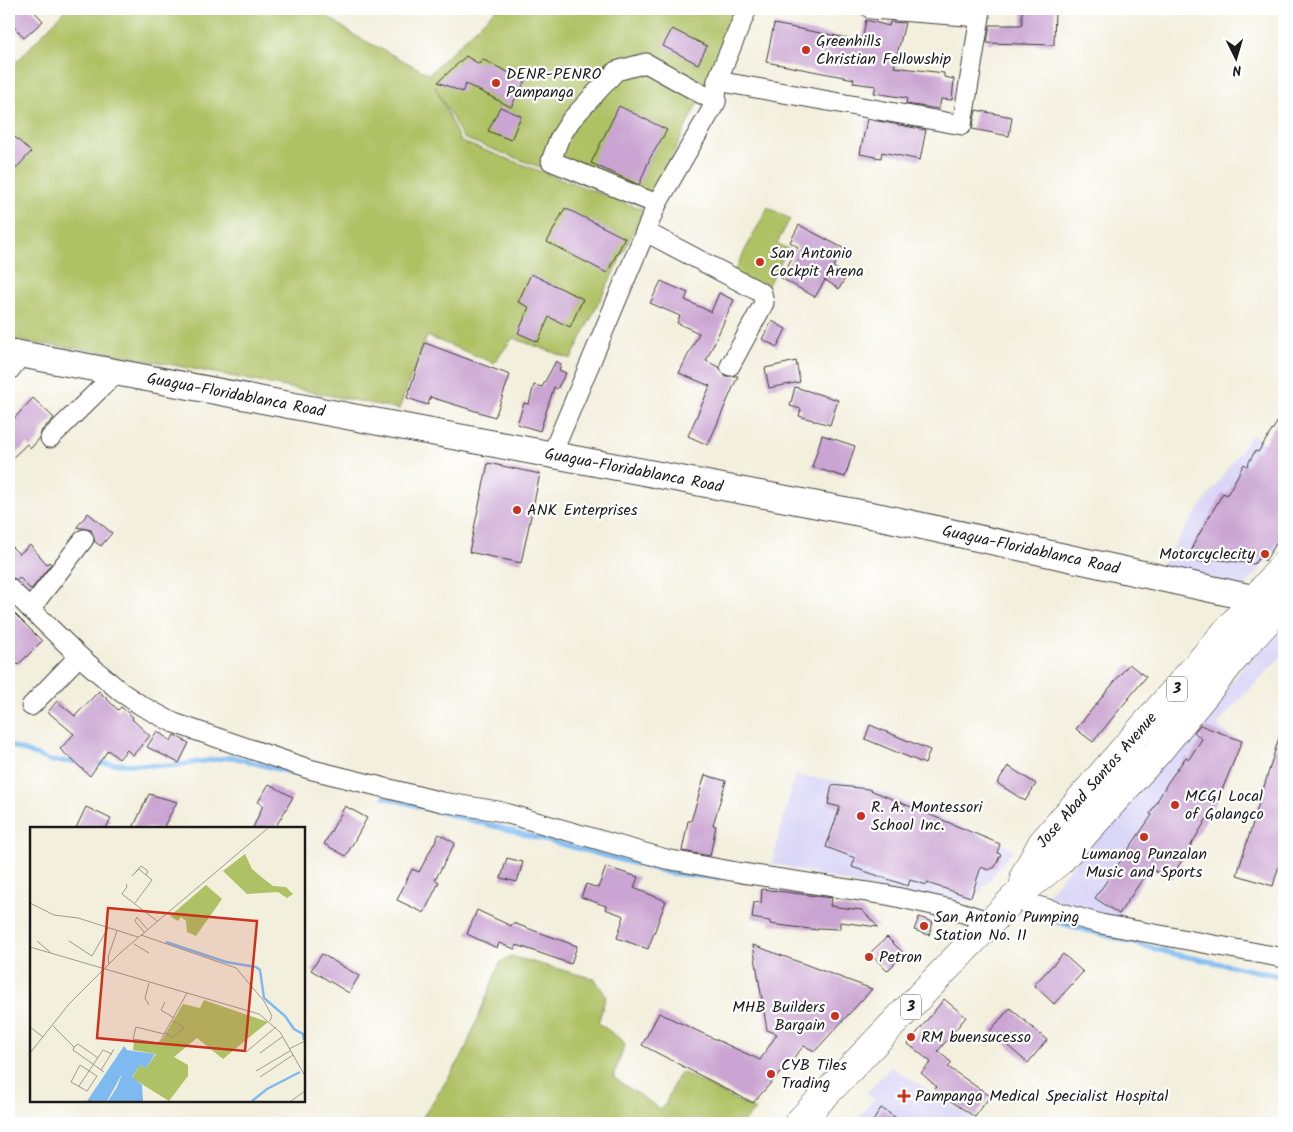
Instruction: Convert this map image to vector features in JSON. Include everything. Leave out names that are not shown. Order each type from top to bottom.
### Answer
[{"type":"highway","name":"Jose Abad Santos Avenue","points":[[1018,894],[1025,874],[1042,843],[1257,599],[1284,565]]},
{"type":"highway","name":"Jose Abad Santos Avenue","points":[[798,1123],[1018,894],[1060,862],[1158,752],[1242,649],[1284,603]]},
{"type":"main road","name":"Guagua-Floridablanca Road","points":[[13,359],[116,373],[881,517],[1257,599]]},
{"type":"street","points":[[552,454],[657,204],[716,102],[717,81],[747,9]]},
{"type":"street","points":[[717,81],[962,125],[980,17],[871,9]]},
{"type":"street","points":[[657,204],[551,161],[560,139],[572,120],[616,72],[646,63],[716,102]]},
{"type":"street","points":[[646,232],[762,293],[764,303],[730,366]]},
{"type":"street","points":[[50,438],[116,373]]},
{"type":"street","points":[[30,609],[84,539]]},
{"type":"street","points":[[9,588],[79,656],[121,692],[174,723],[309,769],[442,802],[498,811],[666,859],[742,873],[887,895],[951,909],[991,922]]},
{"type":"street","points":[[31,706],[79,656]]},
{"type":"street","points":[[1018,894],[1101,924],[1284,956]]},
{"type":"shaded area","points":[[1252,434],[1284,456],[1284,539],[1245,587],[1160,565]]},
{"type":"shaded area","points":[[1284,620],[1284,653],[1217,724],[1227,734],[1203,791],[1115,922],[1054,900],[1048,894]]},
{"type":"shaded area","name":"R. A. Montessori School Inc.","points":[[795,775],[862,784],[1014,849],[973,901],[897,894],[772,863]]},
{"type":"shaded area","name":"Pampanga Medical Specialist Hospital","points":[[891,1067],[981,1123],[854,1123],[874,1099],[866,1093]]},
{"type":"green space","points":[[66,9],[317,9],[354,35],[429,74],[496,9],[743,9],[647,208],[463,138],[435,86],[460,141],[644,210],[571,359],[513,338],[494,363],[427,336],[399,409],[106,352],[9,340],[9,70]]},
{"type":"green space","name":"San Antonio Cockpit Arena","points":[[768,207],[790,219],[777,243],[788,249],[764,292],[732,275]]},
{"type":"green space","points":[[510,956],[595,979],[606,996],[598,1023],[622,1040],[625,1045],[614,1078],[660,1109],[665,1105],[678,1075],[682,1072],[756,1110],[742,1123],[419,1123],[463,1055],[500,963]]},
{"type":"building","points":[[9,9],[32,9],[43,21],[24,38],[9,21]]},
{"type":"building","points":[[1022,9],[1055,9],[1054,45],[987,43],[990,25],[1022,25]]},
{"type":"building","points":[[866,20],[889,26],[890,22],[905,23],[894,67],[944,73],[944,77],[954,79],[952,100],[941,99],[939,109],[906,104],[907,98],[874,93],[876,86],[853,83],[854,79],[766,62],[774,24],[862,41]]},
{"type":"building","points":[[672,29],[707,46],[698,64],[663,46]]},
{"type":"building","name":"DENR-PENRO Pampanga","points":[[466,56],[479,64],[482,59],[525,81],[511,107],[466,84],[462,92],[438,82]]},
{"type":"building","points":[[619,106],[667,130],[650,158],[639,185],[591,163]]},
{"type":"building","points":[[500,107],[521,116],[511,140],[488,131]]},
{"type":"building","points":[[976,110],[1012,117],[1009,136],[972,129]]},
{"type":"building","points":[[867,119],[926,130],[920,160],[882,152],[881,158],[860,154]]},
{"type":"building","points":[[15,137],[31,152],[9,176],[9,144]]},
{"type":"building","points":[[565,208],[625,238],[607,273],[547,242]]},
{"type":"building","points":[[799,225],[843,248],[833,267],[847,275],[839,289],[825,280],[815,297],[781,278],[798,247],[790,242]]},
{"type":"building","points":[[531,274],[583,299],[570,327],[549,317],[538,342],[518,333],[529,307],[518,302]]},
{"type":"building","points":[[661,281],[688,293],[685,300],[711,312],[719,293],[734,300],[706,361],[719,367],[725,376],[738,376],[708,445],[688,436],[710,386],[679,373],[699,333],[677,323],[680,316],[650,303]]},
{"type":"building","points":[[772,321],[786,329],[777,347],[762,339]]},
{"type":"building","points":[[425,343],[510,375],[495,417],[430,397],[428,405],[407,398]]},
{"type":"building","points":[[556,361],[561,364],[559,370],[566,373],[557,389],[554,387],[540,431],[517,424],[524,403],[529,404],[534,385],[542,387]]},
{"type":"building","points":[[796,361],[800,382],[769,388],[765,368]]},
{"type":"building","points":[[795,387],[838,400],[830,425],[799,416],[801,409],[790,406]]},
{"type":"building","points":[[33,398],[54,418],[42,430],[39,439],[31,448],[27,444],[9,461],[9,424]]},
{"type":"building","points":[[1284,412],[1284,531],[1265,561],[1260,557],[1254,564],[1212,559],[1211,564],[1190,559],[1193,545],[1223,493],[1227,495],[1244,464],[1247,466],[1255,451],[1258,452]]},
{"type":"building","points":[[822,435],[855,446],[845,477],[812,467]]},
{"type":"building","points":[[488,463],[540,474],[521,563],[469,552]]},
{"type":"building","points":[[88,513],[112,533],[101,546],[95,542],[91,530],[77,527]]},
{"type":"building","points":[[9,544],[19,554],[30,545],[47,564],[49,562],[51,564],[31,590],[20,578],[17,580],[9,576]]},
{"type":"building","points":[[9,608],[42,641],[18,665],[9,655]]},
{"type":"building","points":[[1129,664],[1146,677],[1093,742],[1076,729]]},
{"type":"building","points":[[99,691],[118,710],[121,707],[133,717],[132,719],[150,736],[133,755],[127,750],[119,759],[108,750],[90,776],[60,749],[74,734],[48,712],[57,701],[75,716]]},
{"type":"building","points":[[870,725],[930,750],[925,764],[865,739]]},
{"type":"building","points":[[1200,725],[1242,741],[1218,800],[1170,880],[1150,868],[1119,914],[1095,898],[1152,815],[1150,814],[1168,782],[1186,757],[1189,759],[1202,739],[1194,732]]},
{"type":"building","points":[[157,731],[171,741],[174,735],[189,743],[179,763],[147,747]]},
{"type":"building","points":[[1281,731],[1284,732],[1284,848],[1273,886],[1237,875]]},
{"type":"building","points":[[1008,766],[1036,784],[1025,801],[997,783]]},
{"type":"building","points":[[705,775],[726,781],[713,825],[716,826],[710,856],[682,851],[688,821],[691,821]]},
{"type":"building","points":[[269,784],[293,797],[276,827],[253,827],[263,805],[258,802]]},
{"type":"building","points":[[832,785],[868,789],[1000,844],[997,853],[1001,854],[995,867],[988,870],[981,867],[971,897],[927,883],[927,885],[910,880],[908,886],[852,867],[855,858],[826,847],[840,807],[828,804]]},
{"type":"building","points":[[149,794],[177,802],[164,827],[133,827]]},
{"type":"building","points":[[345,806],[367,818],[346,856],[324,844]]},
{"type":"building","points":[[86,807],[111,819],[107,827],[76,827]]},
{"type":"building","points":[[439,834],[455,843],[435,880],[439,882],[424,913],[397,900],[412,869],[419,872]]},
{"type":"building","points":[[507,858],[523,862],[517,882],[501,878]]},
{"type":"building","points":[[606,867],[638,877],[634,888],[666,901],[648,949],[617,938],[624,916],[605,909],[606,906],[581,897],[586,884],[598,888]]},
{"type":"building","points":[[762,889],[832,898],[830,906],[862,910],[878,927],[840,922],[840,929],[818,928],[818,930],[770,924],[770,921],[752,918],[754,902],[761,903]]},
{"type":"building","points":[[477,910],[511,926],[513,923],[577,946],[571,964],[517,945],[515,949],[499,943],[497,948],[467,934]]},
{"type":"building","name":"San Antonio Pumping Station No. 11","points":[[919,917],[933,922],[929,935],[914,930]]},
{"type":"building","points":[[887,937],[904,954],[887,971],[870,953]]},
{"type":"building","points":[[753,945],[872,989],[815,1051],[804,1046],[753,1103],[642,1045],[659,1013],[760,1060],[777,1034],[767,1030]]},
{"type":"building","points":[[322,954],[359,976],[349,993],[311,970]]},
{"type":"building","points":[[1063,954],[1083,972],[1054,1004],[1034,985]]},
{"type":"building","points":[[944,999],[966,1017],[938,1051],[952,1063],[948,1067],[990,1096],[975,1117],[934,1090],[937,1087],[921,1073],[931,1062],[908,1044]]},
{"type":"building","points":[[1010,1008],[1047,1040],[1028,1063],[990,1031]]},
{"type":"building","points":[[881,1108],[904,1123],[872,1123]]},
{"type":"waterway","points":[[9,745],[51,761],[79,762]]},
{"type":"waterway","points":[[93,763],[171,766],[232,757],[296,774]]},
{"type":"waterway","points":[[384,797],[670,873],[718,878]]},
{"type":"waterway","points":[[1035,916],[1174,954],[1284,977]]},
{"type":"place","name":"Greenhills Christian Fellowship","points":[[806,50]]},
{"type":"place","name":"DENR-PENRO Pampanga","points":[[496,83]]},
{"type":"place","name":"San Antonio Cockpit Arena","points":[[760,262]]},
{"type":"place","name":"ANK Enterprises","points":[[517,510]]},
{"type":"place","name":"Motorcyclecity","points":[[1265,554]]},
{"type":"place","name":"MCGI Local of Golangco","points":[[1175,805]]},
{"type":"place","name":"R. A. Montessori School Inc.","points":[[861,816]]},
{"type":"place","name":"Lumanog Punzalan Music and Sports","points":[[1144,837]]},
{"type":"place","name":"San Antonio Pumping Station No. 11","points":[[924,926]]},
{"type":"place","name":"Petron","points":[[869,957]]},
{"type":"place","name":"MHB Builders Bargain","points":[[835,1016]]},
{"type":"place","name":"RM buensucesso","points":[[911,1037]]},
{"type":"place","name":"CYB Tiles Trading","points":[[771,1074]]},
{"type":"place","name":"Pampanga Medical Specialist Hospital","points":[[904,1096]]}]
